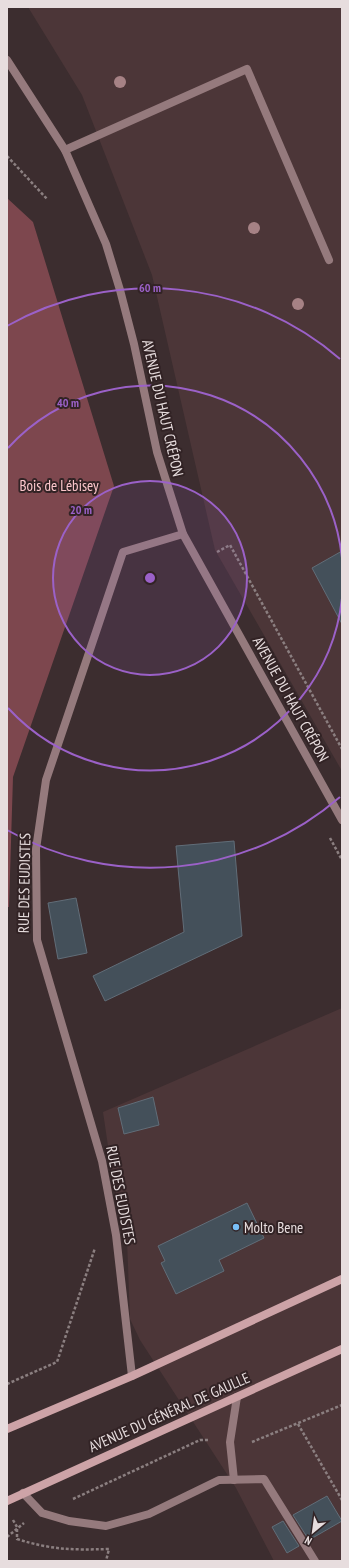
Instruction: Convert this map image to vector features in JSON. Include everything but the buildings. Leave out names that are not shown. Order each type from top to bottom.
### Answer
[{"type":"main road","points":[[7,1429],[132,1376],[342,1279]]},
{"type":"main road","name":"AVENUE DU GÉNÉRAL DE GAULLE","points":[[7,1501],[342,1350]]},
{"type":"street","name":"AVENUE DU HAUT CRÉPON","points":[[7,60],[65,150],[106,244],[134,344],[157,452],[183,534],[342,820]]},
{"type":"street","points":[[65,150],[247,69],[329,260]]},
{"type":"street","name":"RUE DES EUDISTES","points":[[132,1376],[116,1235],[102,1161],[37,940],[36,849],[46,780],[123,552],[183,534]]},
{"type":"street","points":[[234,1480],[230,1442],[238,1397]]},
{"type":"street","points":[[23,1493],[42,1513],[69,1521],[106,1526],[149,1514],[219,1480],[264,1479],[315,1561]]},
{"type":"path","points":[[7,156],[47,199]]},
{"type":"path","points":[[198,560],[230,545],[342,749]]},
{"type":"path","points":[[7,1384],[57,1362],[96,1244]]},
{"type":"path","points":[[247,1442],[298,1424],[342,1405]]},
{"type":"path","points":[[298,1424],[342,1500]]},
{"type":"path","points":[[71,1500],[200,1440],[215,1440]]},
{"type":"path","points":[[13,1520],[17,1528],[17,1538],[38,1546],[64,1550],[109,1549],[106,1561]]},
{"type":"path","points":[[7,1537],[28,1521]]},
{"type":"shaded area","points":[[28,7],[342,7],[342,771],[215,550],[152,275],[82,95]]},
{"type":"shaded area","points":[[342,1008],[342,1561],[274,1561],[236,1488],[140,1340],[130,1319],[127,1239],[113,1180],[103,1112]]},
{"type":"green space","name":"Bois de Lébisey","points":[[7,198],[33,222],[114,486],[13,777],[9,907],[7,907]]},
{"type":"place","name":"Molto Bene","points":[[236,1227]]}]
